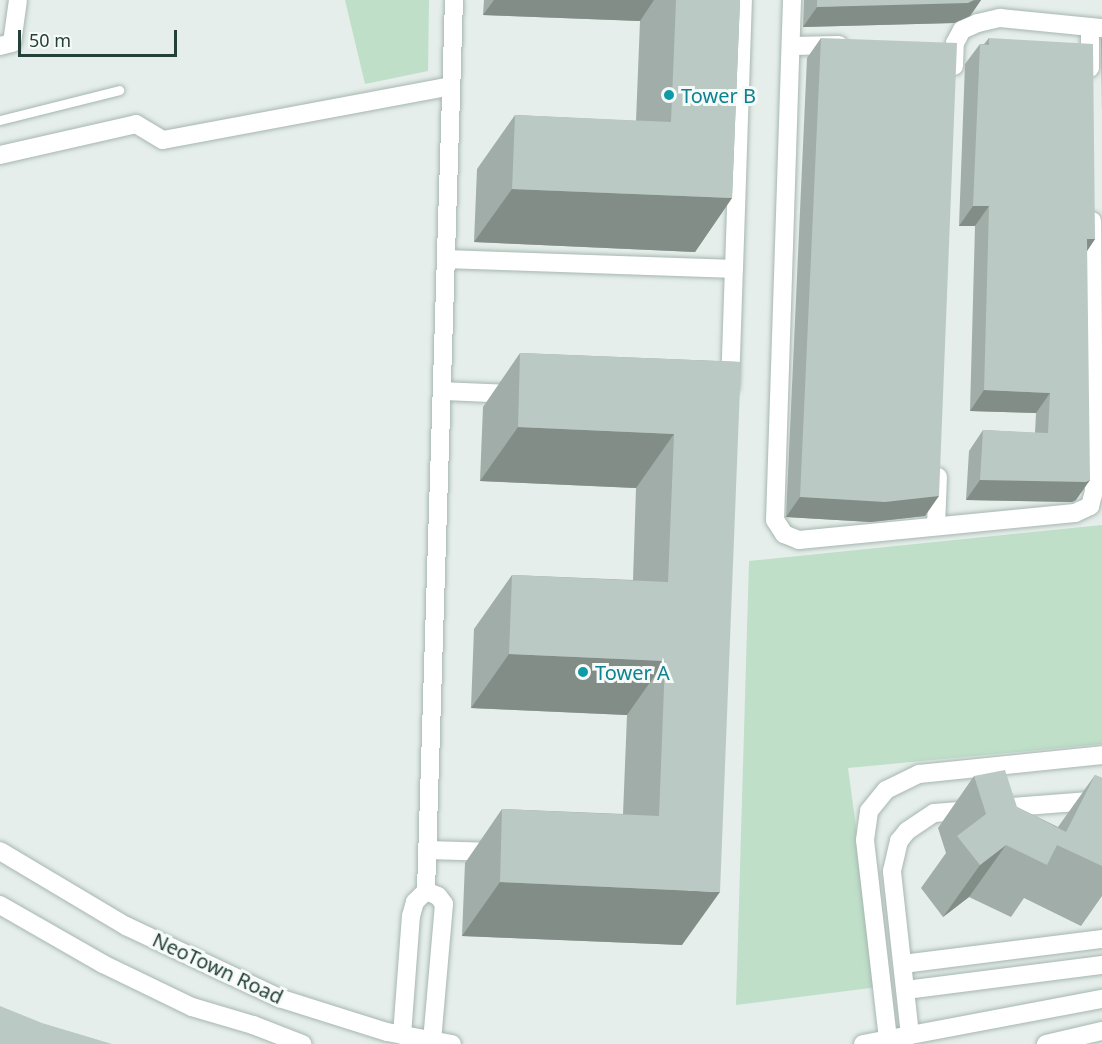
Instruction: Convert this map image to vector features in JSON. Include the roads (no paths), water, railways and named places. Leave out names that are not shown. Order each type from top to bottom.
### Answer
[{"type":"street","points":[[0,46],[12,43],[18,0]]},
{"type":"street","points":[[402,1035],[411,916],[415,902],[426,891],[454,0]]},
{"type":"street","points":[[718,400],[730,401],[742,0]]},
{"type":"street","points":[[792,0],[775,520],[784,534],[799,540],[1075,513],[1090,506],[1094,491],[1098,409],[1092,206]]},
{"type":"street","points":[[953,90],[955,43],[962,30],[1000,9],[1096,28],[1090,87]]},
{"type":"street","points":[[932,44],[955,43]]},
{"type":"street","points":[[792,46],[862,45]]},
{"type":"street","points":[[0,155],[136,124],[163,140],[451,86]]},
{"type":"street","points":[[446,259],[734,269]]},
{"type":"street","points":[[442,391],[534,394]]},
{"type":"street","points":[[936,526],[939,456]]},
{"type":"street","points":[[888,1039],[865,840],[869,811],[886,790],[919,774],[1102,755]]},
{"type":"street","points":[[910,1035],[892,871],[899,841],[919,820],[934,813],[1102,800]]},
{"type":"street","points":[[428,850],[518,852]]},
{"type":"street","name":"NeoTown Road","points":[[0,851],[126,926],[279,998],[402,1035],[452,1044]]},
{"type":"street","points":[[426,891],[438,896],[444,904],[432,1041]]},
{"type":"street","name":"NeoTown Road","points":[[0,905],[103,964],[192,1007],[253,1025],[302,1044]]},
{"type":"street","points":[[903,964],[1102,939]]},
{"type":"street","points":[[906,990],[1102,965]]},
{"type":"street","points":[[863,1044],[1102,999]]},
{"type":"street","points":[[1046,1044],[1102,1031]]},
{"type":"lane","points":[[0,120],[119,90]]},
{"type":"place","name":"Tower B","points":[[669,95]]},
{"type":"place","name":"Tower A","points":[[583,672]]}]
